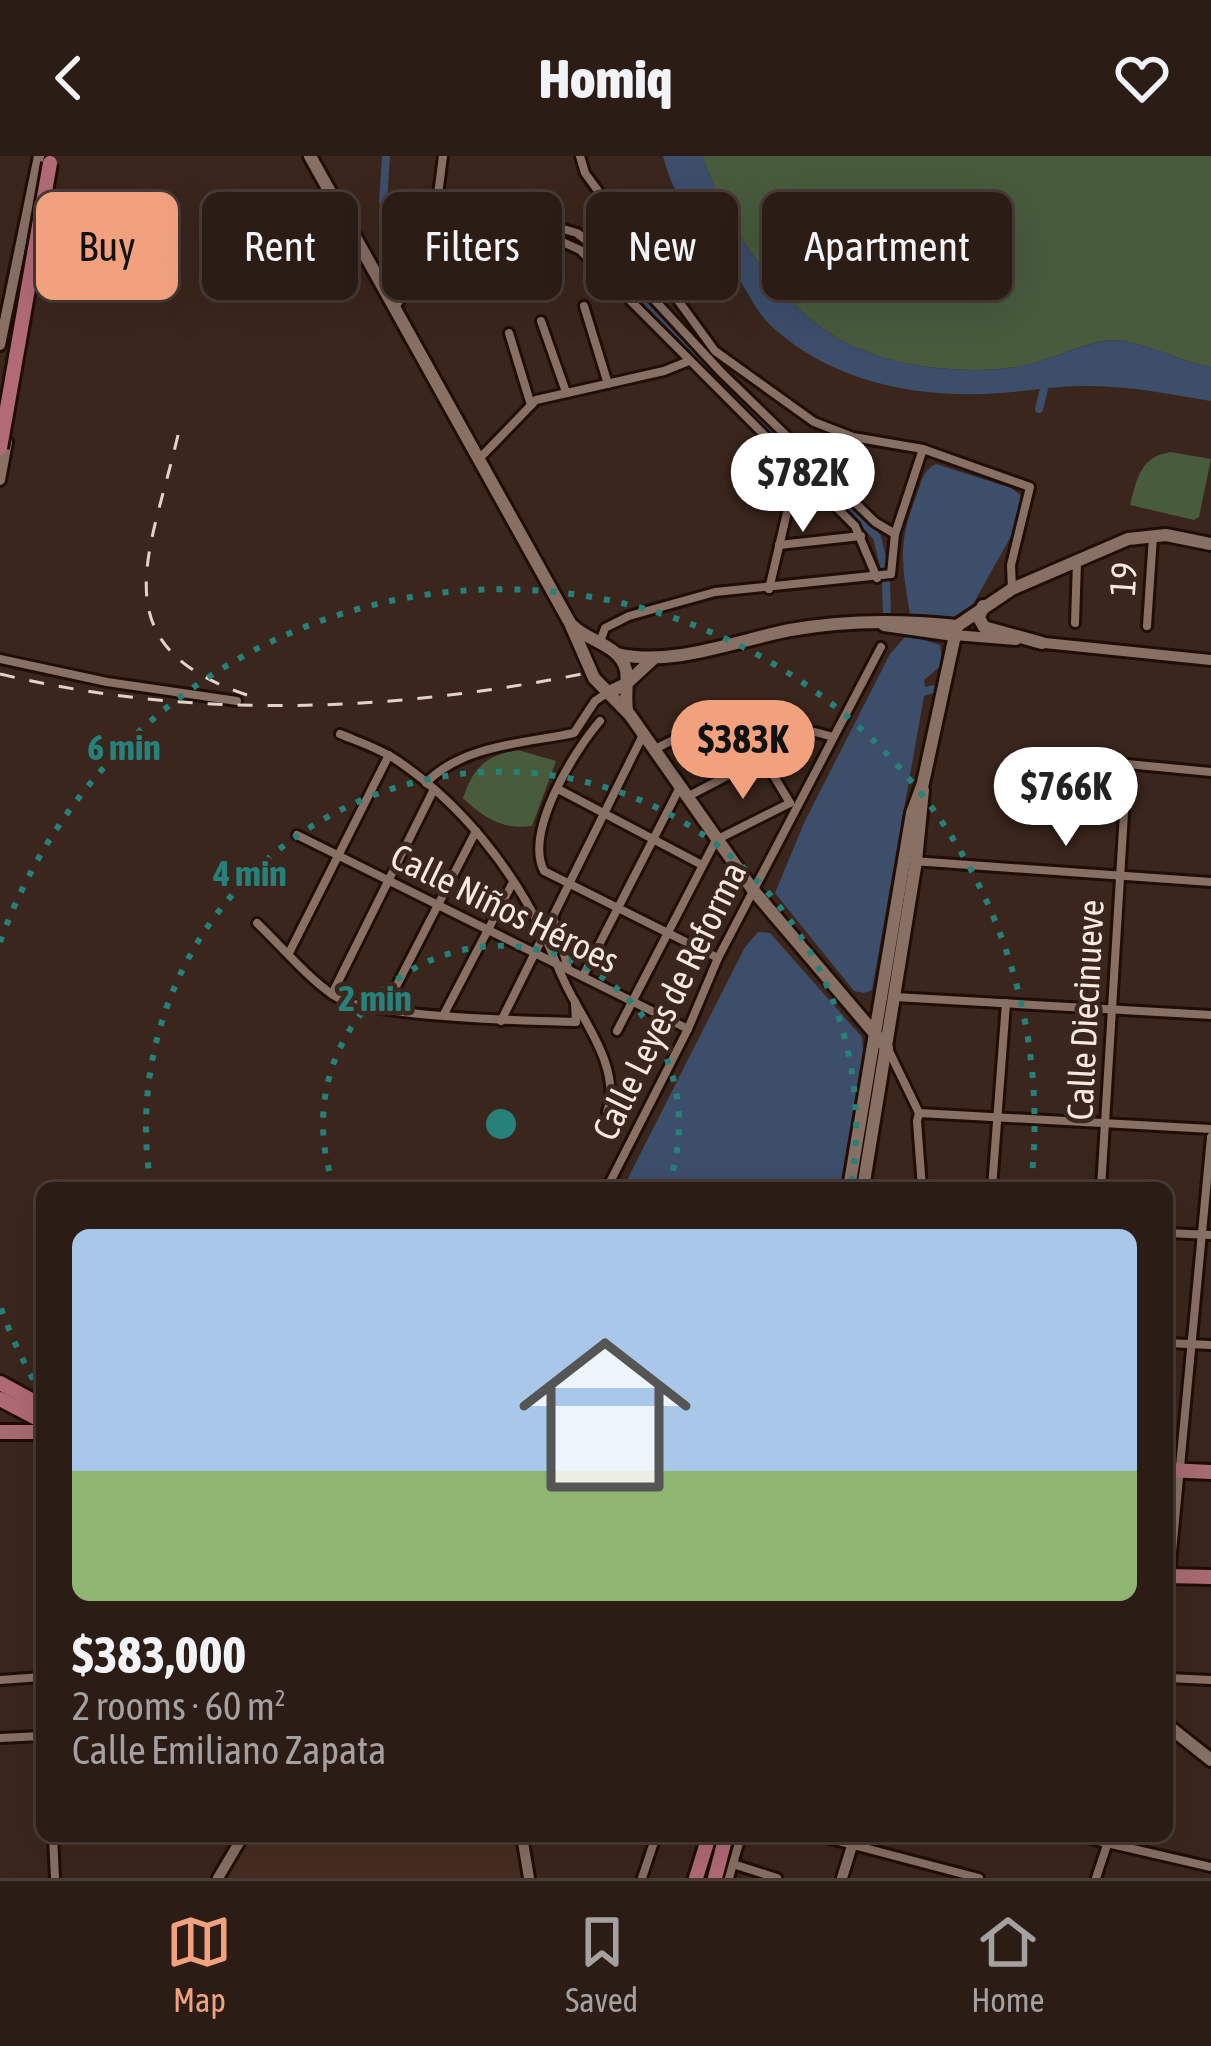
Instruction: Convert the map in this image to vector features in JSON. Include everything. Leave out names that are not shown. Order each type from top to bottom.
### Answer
[{"type":"highway","points":[[3,405],[38,195],[49,157]]},
{"type":"highway","points":[[0,448],[49,157]]},
{"type":"highway","points":[[0,1383],[36,1403]]},
{"type":"highway","points":[[0,1399],[36,1418]]},
{"type":"highway","points":[[697,1878],[707,1842]]},
{"type":"highway","points":[[715,1878],[724,1842]]},
{"type":"main road","points":[[310,156],[607,693],[627,711],[753,890],[887,1048]]},
{"type":"main road","points":[[863,1182],[895,997],[912,813],[923,783],[955,630],[1012,589],[1127,539],[1153,535],[1211,544]]},
{"type":"main road","points":[[984,605],[979,618],[984,627],[1042,643]]},
{"type":"main road","points":[[570,622],[617,654],[652,660],[805,628],[901,620],[955,630]]},
{"type":"main road","points":[[586,660],[600,644]]},
{"type":"main road","points":[[617,654],[626,671],[627,711]]},
{"type":"main road","points":[[607,693],[626,684],[652,660]]},
{"type":"main road","points":[[850,1182],[878,1005],[911,861]]},
{"type":"main road","points":[[861,1013],[878,1005]]},
{"type":"main road","points":[[0,1432],[36,1432]]},
{"type":"main road","points":[[1174,1470],[1211,1472]]},
{"type":"main road","points":[[1173,1576],[1211,1577]]},
{"type":"main road","points":[[1173,1731],[1211,1760]]},
{"type":"street","points":[[438,192],[443,156]]},
{"type":"street","points":[[580,156],[585,172],[715,351],[814,422],[853,437],[923,449],[1030,487],[1011,565],[1012,589]]},
{"type":"street","points":[[0,345],[49,157]]},
{"type":"street","points":[[0,480],[3,405],[17,388],[49,157]]},
{"type":"street","points":[[562,229],[577,233],[636,280],[857,506],[895,533]]},
{"type":"street","points":[[562,242],[580,250],[861,536],[877,578]]},
{"type":"street","points":[[394,308],[400,300]]},
{"type":"street","points":[[584,305],[608,384]]},
{"type":"street","points":[[541,321],[566,392]]},
{"type":"street","points":[[508,333],[531,405]]},
{"type":"street","points":[[477,461],[531,405],[689,361]]},
{"type":"street","points":[[600,644],[605,628],[629,616],[715,592],[891,574],[895,533],[923,449]]},
{"type":"street","points":[[769,589],[797,470]]},
{"type":"street","name":"19","points":[[1147,626],[1153,535]]},
{"type":"street","points":[[779,545],[861,536]]},
{"type":"street","points":[[1076,623],[1078,560]]},
{"type":"street","points":[[955,630],[1211,660]]},
{"type":"street","name":"Calle Leyes de Reforma","points":[[610,1182],[792,807],[881,647]]},
{"type":"street","points":[[0,659],[107,682],[237,700]]},
{"type":"street","points":[[332,994],[440,770],[484,751],[574,733],[595,700],[607,693]]},
{"type":"street","points":[[600,721],[580,744],[541,834],[538,860],[544,871],[718,958]]},
{"type":"street","points":[[652,750],[709,722]]},
{"type":"street","points":[[583,976],[653,838],[682,794],[815,732],[833,737]]},
{"type":"street","points":[[574,733],[580,744]]},
{"type":"street","points":[[340,734],[388,755],[430,786],[476,831],[513,880],[589,1023],[604,1062],[607,1112]]},
{"type":"street","points":[[501,1021],[643,735]]},
{"type":"street","points":[[289,953],[388,755]]},
{"type":"street","points":[[617,1031],[716,840],[792,807],[763,758]]},
{"type":"street","name":"Calle Diecinueve","points":[[1101,1182],[1126,764],[1211,772]]},
{"type":"street","points":[[560,791],[702,865]]},
{"type":"street","points":[[386,1008],[476,831]]},
{"type":"street","name":"Calle Niños Héroes","points":[[297,835],[688,1029]]},
{"type":"street","points":[[911,861],[1211,882]]},
{"type":"street","points":[[444,1014],[513,880]]},
{"type":"street","points":[[553,918],[568,968]]},
{"type":"street","points":[[257,923],[332,994],[360,1006],[501,1021],[576,1022],[574,1000]]},
{"type":"street","points":[[895,997],[1211,1016]]},
{"type":"street","points":[[992,1182],[1006,1003]]},
{"type":"street","points":[[887,1048],[919,1113],[921,1182]]},
{"type":"street","points":[[919,1113],[1211,1133],[1207,1235],[1174,1470]]},
{"type":"street","points":[[1173,1233],[1207,1235]]},
{"type":"street","points":[[1173,1343],[1211,1345]]},
{"type":"street","points":[[0,1680],[36,1677]]},
{"type":"street","points":[[1173,1678],[1211,1680]]},
{"type":"street","points":[[0,1738],[36,1736]]},
{"type":"street","points":[[52,1842],[55,1878]]},
{"type":"street","points":[[218,1878],[240,1842]]},
{"type":"street","points":[[524,1842],[529,1878]]},
{"type":"street","points":[[642,1878],[654,1842]]},
{"type":"street","points":[[729,1878],[739,1842]]},
{"type":"street","points":[[842,1878],[853,1842]]},
{"type":"street","points":[[856,1842],[979,1878]]},
{"type":"street","points":[[1096,1878],[1107,1842]]},
{"type":"street","points":[[1116,1842],[1211,1867]]},
{"type":"street","points":[[733,1864],[777,1878]]},
{"type":"shaded area","points":[[245,1842],[517,1842],[522,1878],[223,1878]]},
{"type":"green space","points":[[702,156],[1211,156],[1211,367],[1114,340],[1028,365],[994,369],[948,369],[878,356],[837,338],[790,300],[1012,300],[1012,192],[762,192],[762,267],[738,233],[738,192],[717,192]]},
{"type":"green space","points":[[1170,452],[1211,459],[1199,517],[1194,520],[1130,505],[1146,464]]},
{"type":"green space","points":[[518,750],[556,761],[532,826],[494,821],[463,798],[482,765]]},
{"type":"water","points":[[663,156],[702,156],[717,192],[677,192]]},
{"type":"water","points":[[738,233],[762,267],[762,300],[790,300],[837,338],[878,356],[971,370],[1016,367],[1093,343],[1126,341],[1211,367],[1211,401],[1099,386],[970,394],[908,389],[849,374],[821,361],[764,318],[738,277]]},
{"type":"water","points":[[936,464],[1011,488],[1023,497],[1014,531],[973,604],[949,620],[910,615],[903,567],[911,512],[924,476]]},
{"type":"water","points":[[911,636],[940,645],[943,664],[924,680],[925,687],[934,685],[936,692],[924,696],[872,990],[864,993],[854,991],[775,893],[804,823],[890,654]]},
{"type":"water","points":[[758,932],[770,933],[862,1037],[842,1182],[626,1182],[745,947]]},
{"type":"waterway","points":[[384,192],[386,156]]},
{"type":"waterway","points":[[562,235],[581,243],[877,537],[885,570]]},
{"type":"waterway","points":[[1039,409],[1046,381]]},
{"type":"waterway","points":[[886,582],[887,616]]},
{"type":"railway","points":[[178,435],[148,558],[146,593],[153,624],[172,652],[204,676],[253,697]]},
{"type":"railway","points":[[0,674],[146,699],[291,706],[436,696],[582,674]]}]
